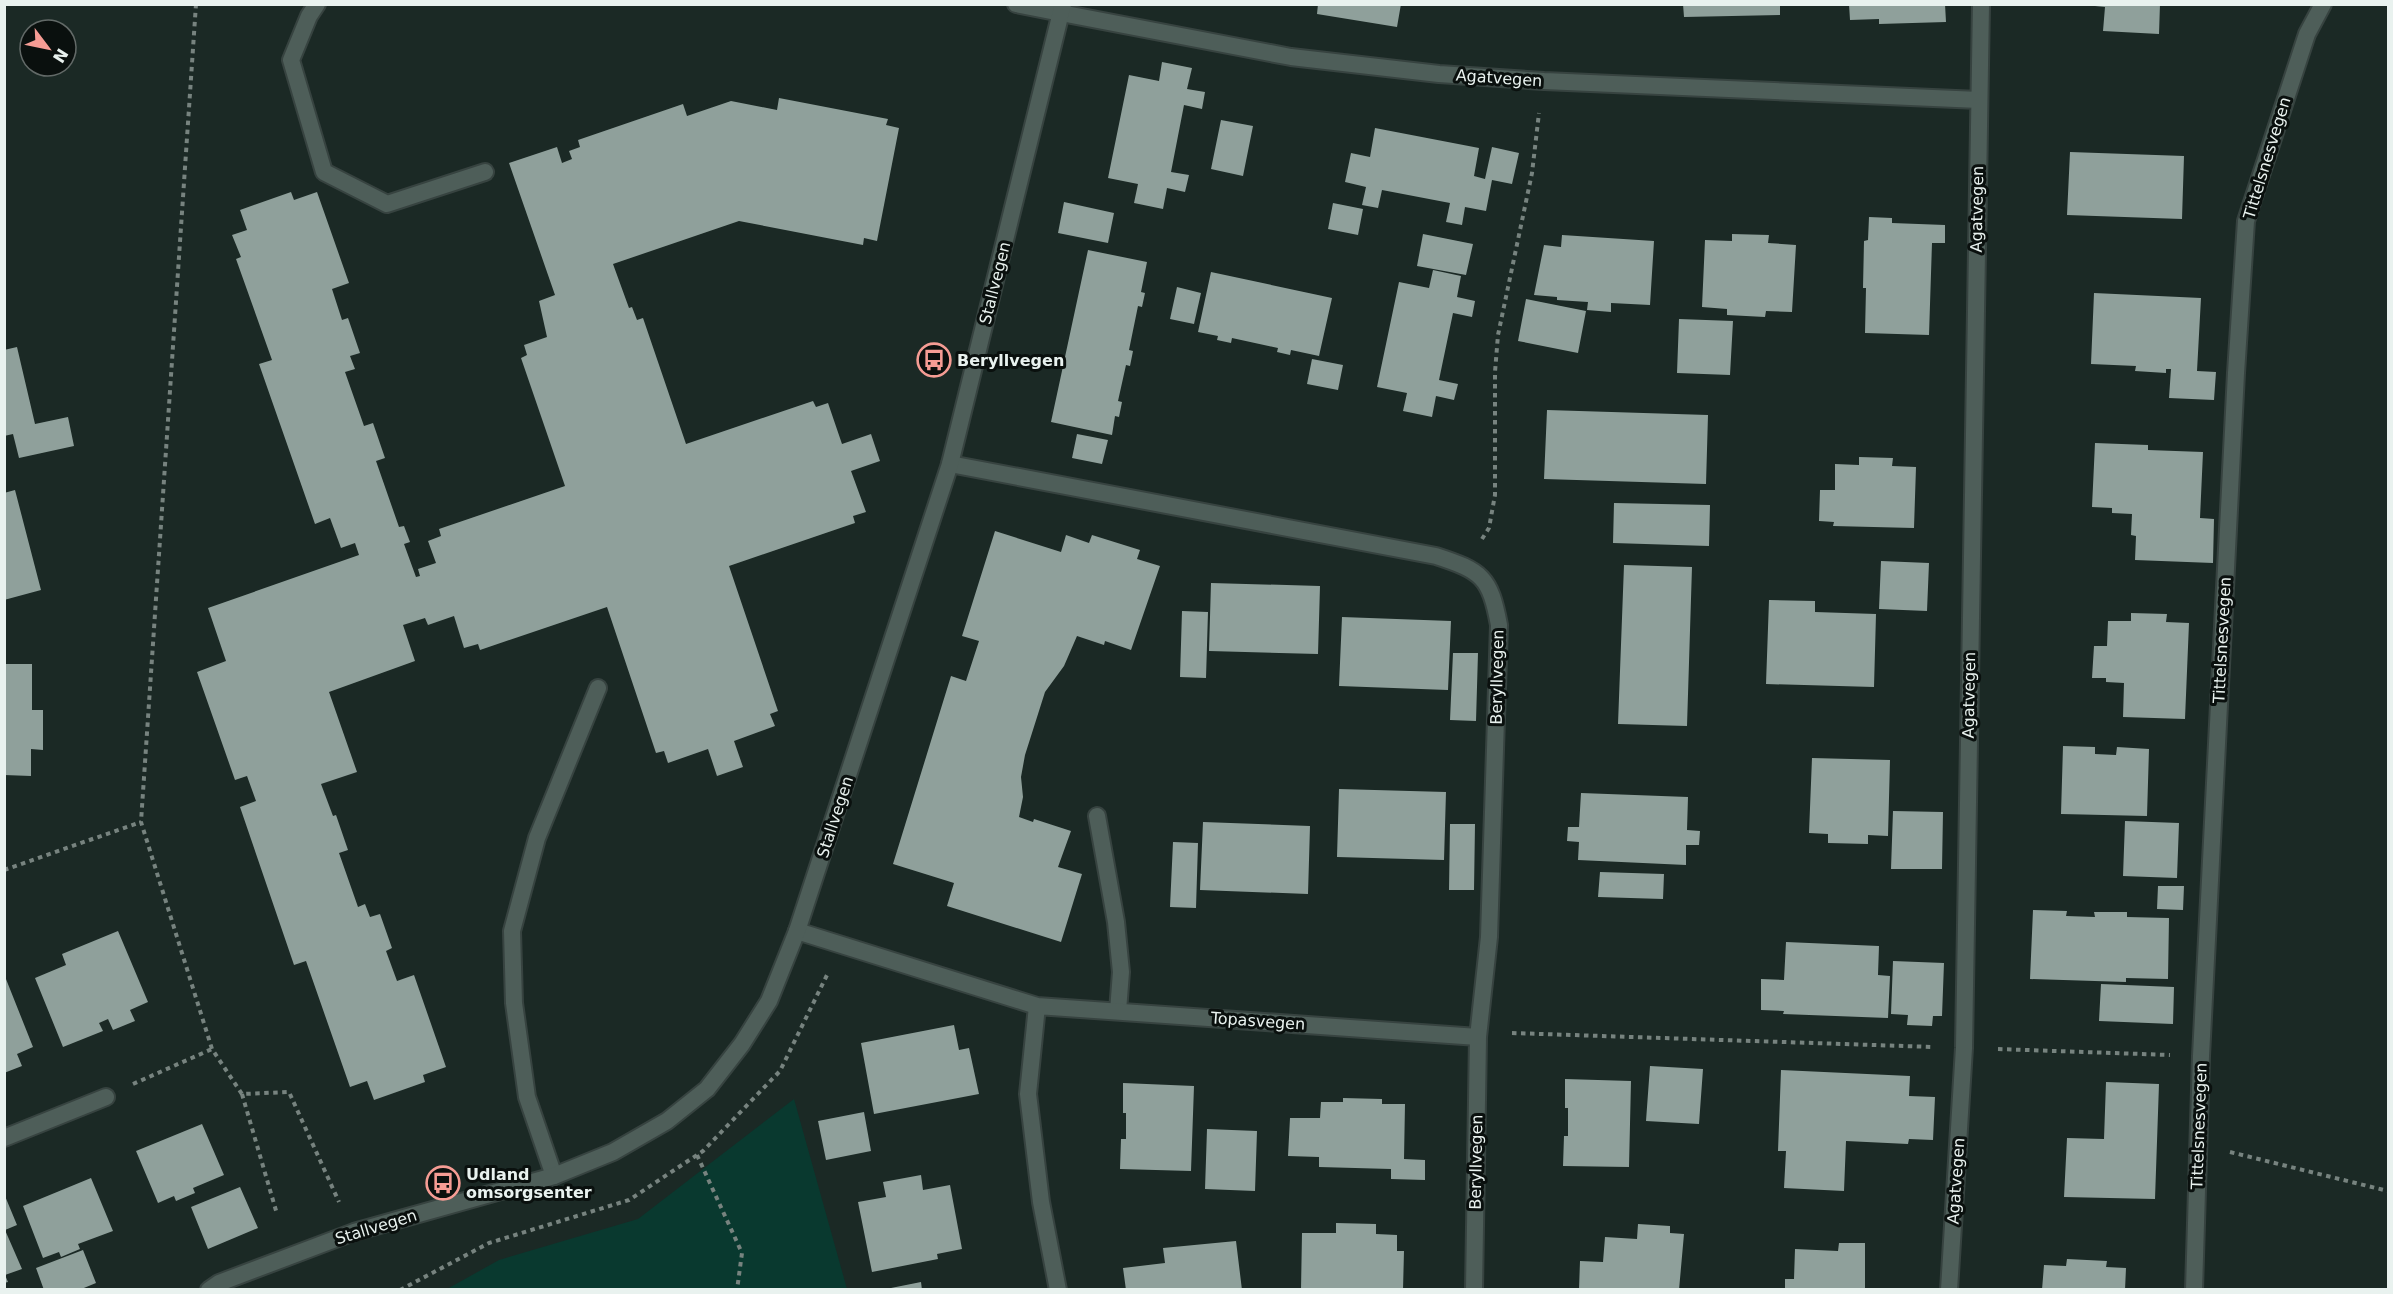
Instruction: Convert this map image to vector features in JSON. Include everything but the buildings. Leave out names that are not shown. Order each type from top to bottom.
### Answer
[{"type":"street","points":[[317,4],[309,16],[291,60],[324,172],[387,204],[485,172]]},
{"type":"street","name":"Agatvegen","points":[[1016,4],[1062,9],[1291,57],[1439,74],[1544,81],[1979,100]]},
{"type":"street","name":"Agatvegen","points":[[1949,1290],[1964,1048],[1981,4]]},
{"type":"street","name":"Tittelsnesvegen","points":[[2194,1290],[2201,1056],[2246,221],[2307,34],[2323,4]]},
{"type":"street","name":"Stallvegen","points":[[209,1290],[219,1282],[354,1232],[554,1176],[613,1152],[667,1121],[707,1089],[742,1044],[769,1001],[797,931],[950,464],[1062,9]]},
{"type":"street","name":"Beryllvegen","points":[[950,464],[1436,556],[1465,565],[1482,576],[1494,598],[1498,625],[1489,937],[1478,1037],[1474,1290]]},
{"type":"street","points":[[554,1176],[527,1097],[514,1003],[512,931],[537,838],[598,688]]},
{"type":"street","points":[[1097,816],[1116,922],[1121,972],[1118,1011]]},
{"type":"street","name":"Topasvegen","points":[[797,931],[1037,1005],[1478,1037]]},
{"type":"street","points":[[1037,1005],[1028,1094],[1041,1202],[1058,1290]]},
{"type":"street","points":[[4,1138],[106,1096]]},
{"type":"path","points":[[196,4],[141,822],[212,1049],[242,1094],[277,1214]]},
{"type":"path","points":[[1465,565],[1489,528],[1495,495],[1495,372],[1498,335],[1532,173],[1544,81]]},
{"type":"path","points":[[4,870],[141,822]]},
{"type":"path","points":[[1478,1037],[1532,1033],[2201,1056]]},
{"type":"path","points":[[106,1096],[212,1049]]},
{"type":"path","points":[[242,1094],[289,1092],[354,1232]]},
{"type":"path","points":[[2198,1143],[2388,1191]]},
{"type":"path","points":[[697,1155],[742,1253],[737,1290]]},
{"type":"green space","points":[[794,1099],[847,1289],[447,1289],[499,1260],[638,1219]]},
{"type":"place","name":"Beryllvegen","points":[[934,360]]},
{"type":"place","name":"Udland omsorgsenter","points":[[443,1183]]}]
